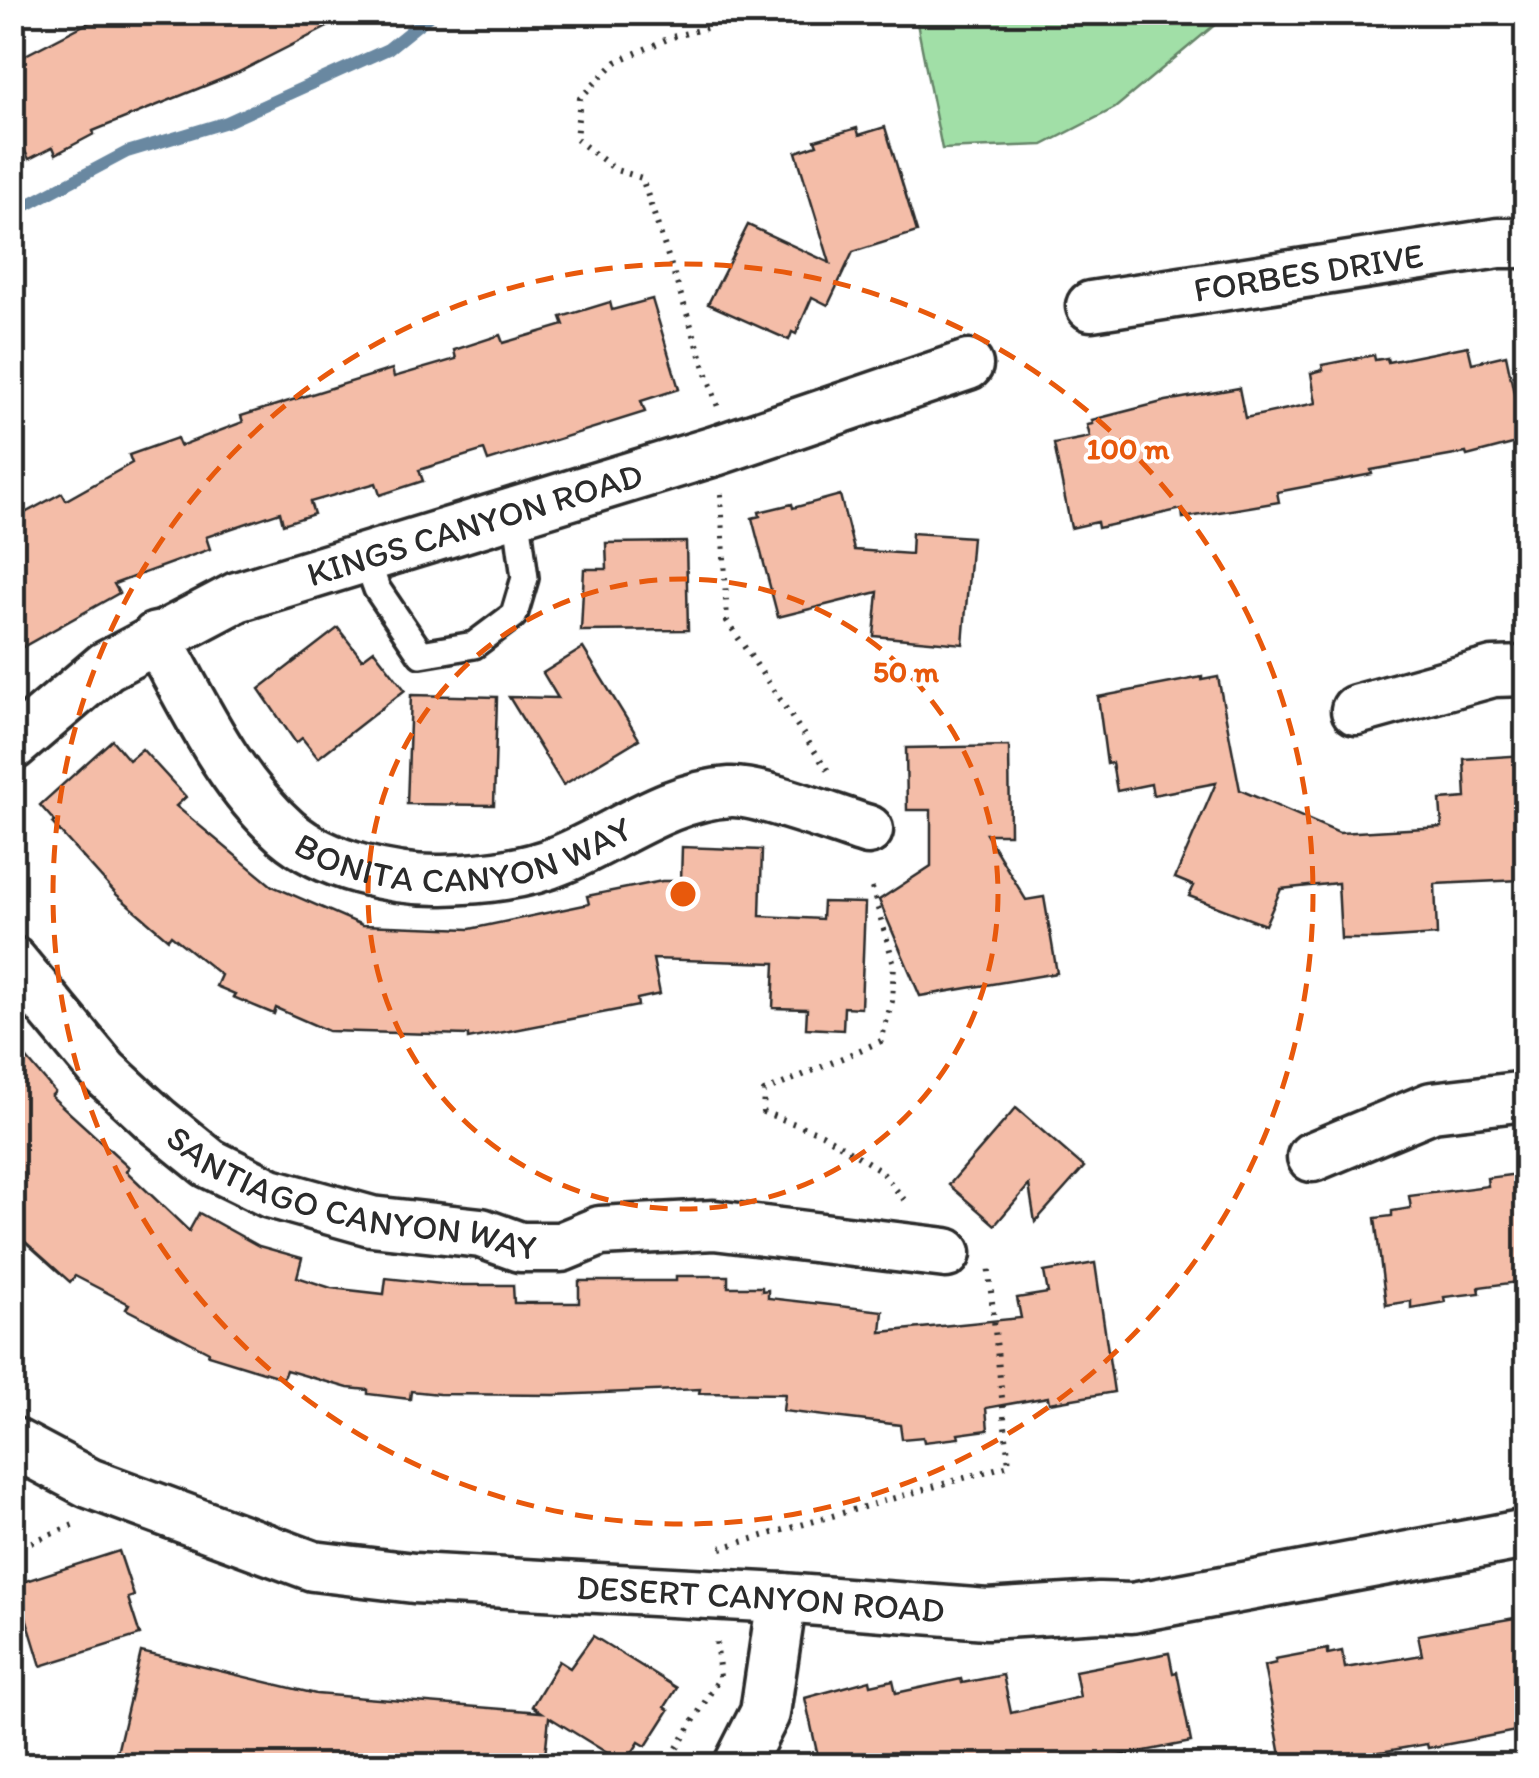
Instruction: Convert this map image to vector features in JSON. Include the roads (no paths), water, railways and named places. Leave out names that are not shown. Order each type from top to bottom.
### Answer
[{"type":"street","name":"FORBES DRIVE","points":[[1090,306],[1479,246],[1526,243]]},
{"type":"street","name":"KINGS CANYON ROAD","points":[[12,746],[106,666],[236,597],[715,451],[968,365]]},
{"type":"street","name":"BONITA CANYON WAY","points":[[156,637],[240,781],[288,834],[349,867],[414,880],[488,879],[559,860],[661,808],[700,795],[735,791],[868,830]]},
{"type":"street","points":[[1356,710],[1493,672],[1526,671]]},
{"type":"street","name":"SANTIAGO CANYON WAY","points":[[12,961],[105,1073],[157,1121],[209,1163],[270,1193],[371,1222],[480,1233],[520,1247],[561,1247],[600,1231],[714,1225],[966,1255]]},
{"type":"street","points":[[1312,1157],[1432,1108],[1526,1096]]},
{"type":"street","name":"DESERT CANYON ROAD","points":[[12,1442],[89,1482],[313,1566],[414,1578],[715,1573],[782,1598],[987,1614],[1132,1608],[1526,1534]]},
{"type":"street","points":[[738,1766],[764,1713],[782,1598]]},
{"type":"lane","points":[[365,556],[377,589],[420,654],[474,645],[514,615],[525,578],[516,510]]},
{"type":"waterway","points":[[12,213],[127,152],[227,122],[388,49],[434,12]]}]
